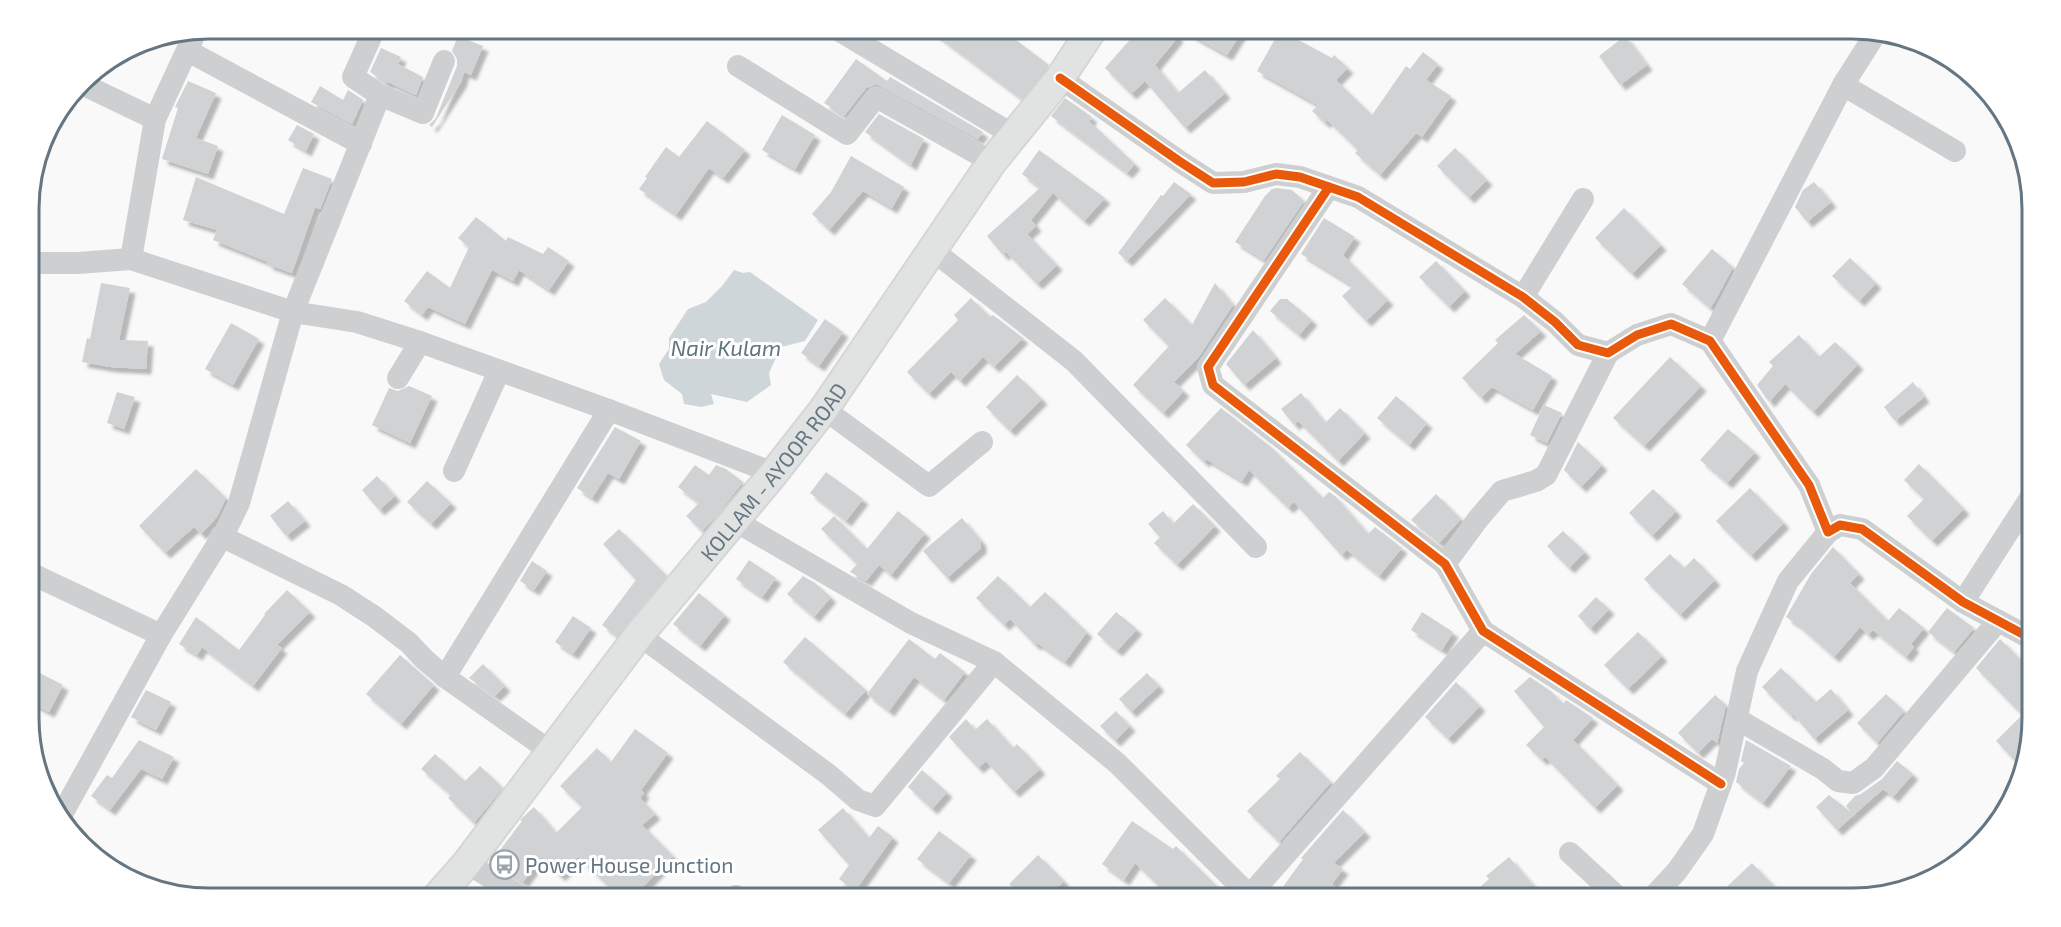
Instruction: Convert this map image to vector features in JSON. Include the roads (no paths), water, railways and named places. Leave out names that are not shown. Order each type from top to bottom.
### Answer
[{"type":"main road","name":"KOLLAM - AYOOR ROAD","points":[[445,888],[467,863],[639,635],[735,521],[824,409],[992,162],[1060,78],[1086,39]]},
{"type":"street","points":[[370,39],[353,77],[380,95],[423,113],[444,61]]},
{"type":"street","points":[[853,39],[1015,136]]},
{"type":"street","points":[[1710,341],[1843,84],[1871,40]]},
{"type":"street","points":[[131,259],[155,119],[192,41],[361,144]]},
{"type":"street","points":[[738,66],[847,134],[876,97],[992,162]]},
{"type":"street","points":[[1060,78],[1214,183],[1244,182],[1276,174],[1300,177],[1358,196],[1522,297],[1555,322],[1578,345],[1608,353]]},
{"type":"street","points":[[1843,84],[1955,151]]},
{"type":"street","points":[[90,88],[155,119]]},
{"type":"street","points":[[65,808],[161,635],[239,503],[294,312],[380,95]]},
{"type":"street","points":[[1329,187],[1208,367],[1213,385],[1445,564],[1483,631],[1721,784]]},
{"type":"street","points":[[1522,297],[1583,199]]},
{"type":"street","points":[[931,249],[1074,361],[1256,547]]},
{"type":"street","points":[[39,263],[131,259],[294,312],[357,322],[420,342],[609,410],[774,473]]},
{"type":"street","points":[[1445,564],[1502,491],[1536,481],[1546,475],[1608,353],[1637,335],[1671,324],[1710,341],[1809,485],[1828,532]]},
{"type":"street","points":[[398,378],[420,342]]},
{"type":"street","points":[[454,471],[499,371]]},
{"type":"street","points":[[824,409],[929,486],[981,442]]},
{"type":"street","points":[[446,677],[609,410]]},
{"type":"street","points":[[1963,602],[2022,511]]},
{"type":"street","points":[[735,521],[911,623],[994,662],[1117,763],[1242,888]]},
{"type":"street","points":[[1661,888],[1677,871],[1703,834],[1721,784],[1747,671],[1788,581],[1828,532],[1840,525],[1862,529],[1963,602],[2022,634]]},
{"type":"street","points":[[221,536],[341,596],[366,612],[409,643],[446,677],[550,751]]},
{"type":"street","points":[[39,577],[161,635]]},
{"type":"street","points":[[1737,719],[1822,769],[1838,781],[1853,783],[1874,768],[1998,621]]},
{"type":"street","points":[[1259,888],[1483,631]]},
{"type":"street","points":[[639,635],[829,775],[858,800],[875,806],[994,662]]},
{"type":"street","points":[[1570,853],[1608,888]]},
{"type":"street","points":[[467,863],[507,888]]},
{"type":"water","name":"Nair Kulam","points":[[734,270],[743,273],[750,272],[818,320],[805,341],[781,347],[769,373],[771,385],[747,402],[711,394],[714,404],[701,407],[684,404],[682,394],[664,380],[659,364],[669,349],[669,338],[688,309],[706,302]]},
{"type":"place","name":"Power House Junction","points":[[504,864]]}]
